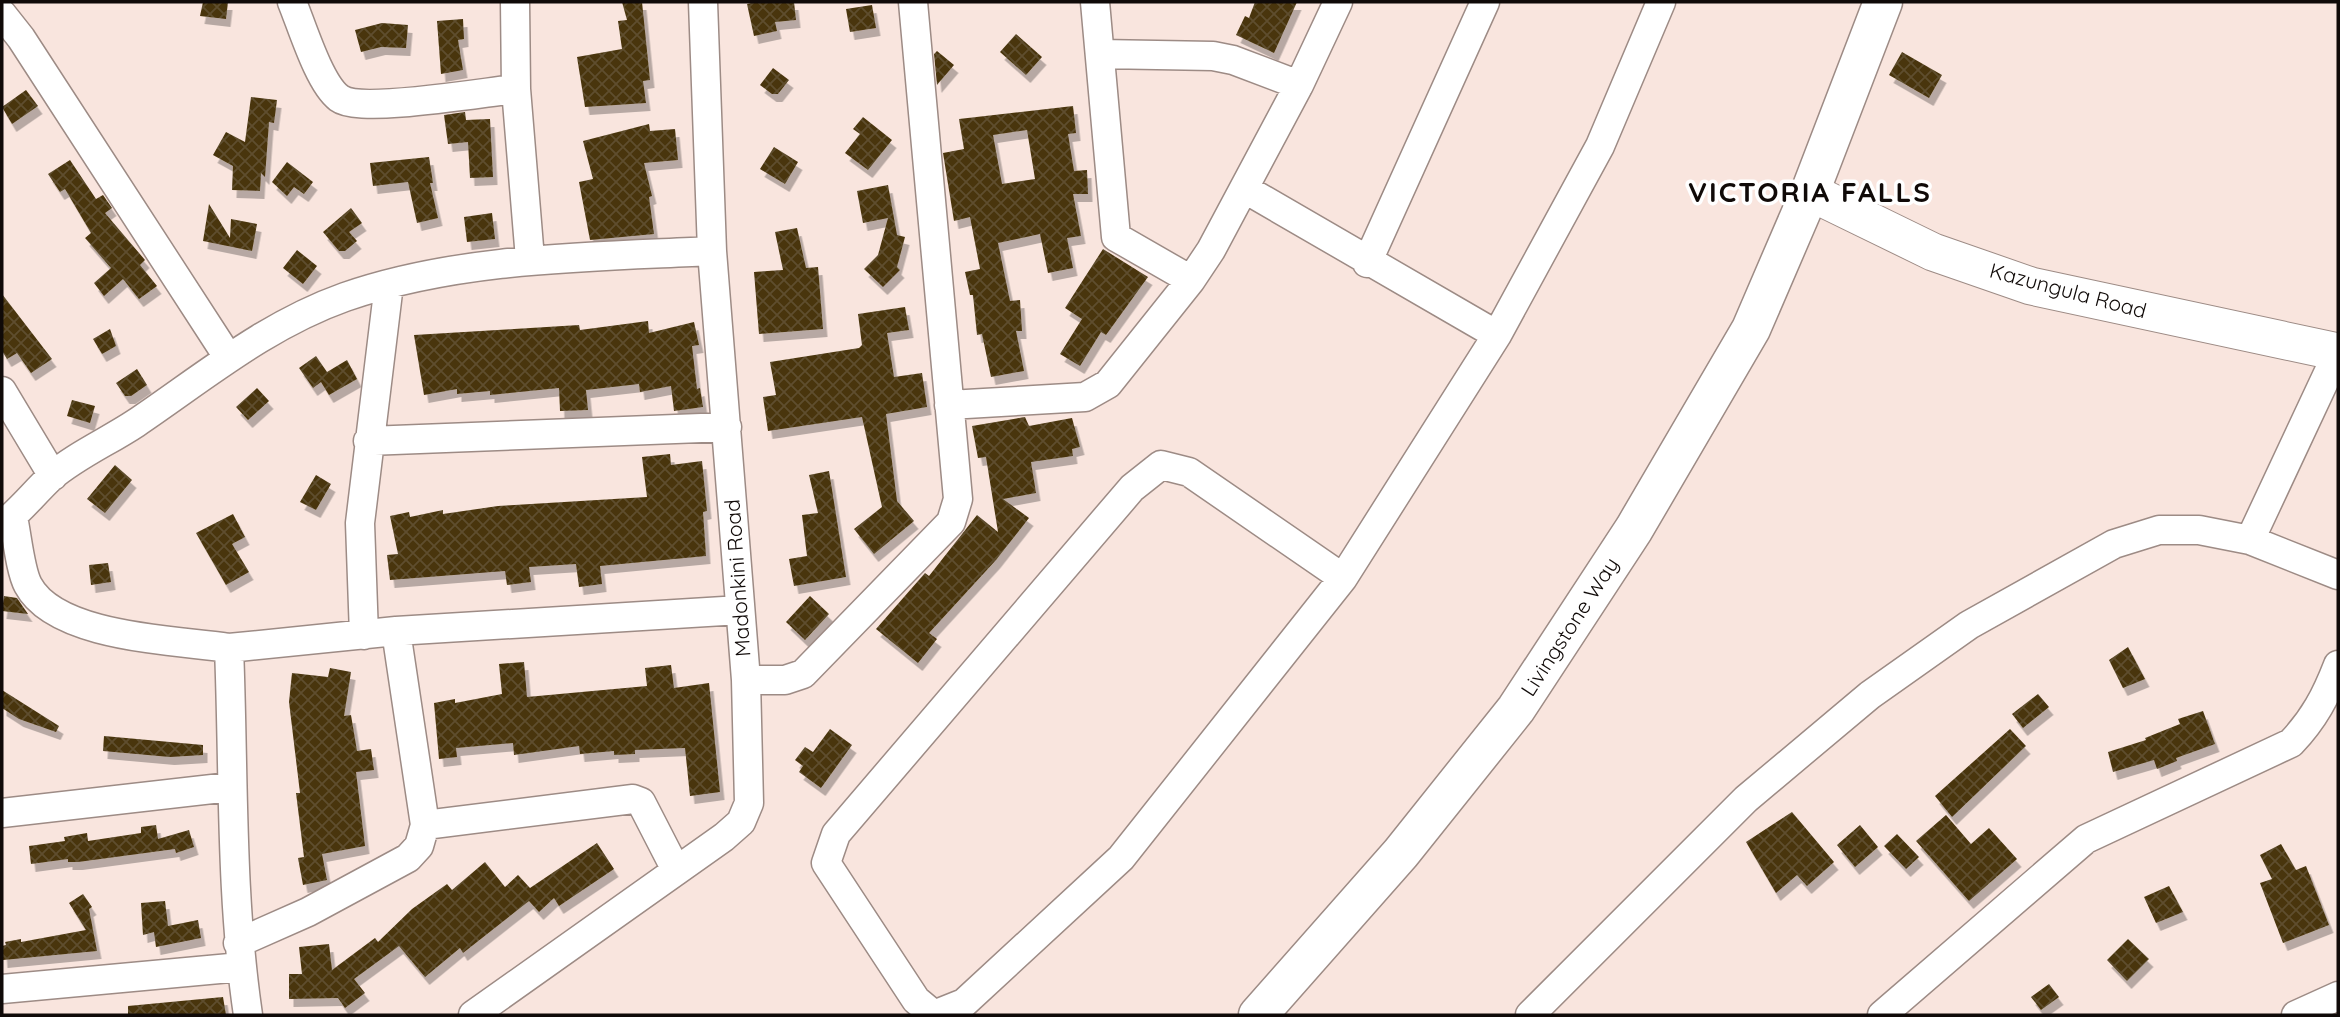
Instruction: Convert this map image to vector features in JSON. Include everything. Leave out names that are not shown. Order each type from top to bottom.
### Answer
[{"type":"highway","name":"Livingstone Way","points":[[1258,1015],[1401,853],[1516,709],[1634,529],[1751,329],[1810,192],[1883,2]]},
{"type":"main road","name":"Kazungula Road","points":[[1810,192],[1933,251],[2031,286],[2338,352]]},
{"type":"street","points":[[292,2],[327,83],[341,99],[363,104],[399,103],[516,89]]},
{"type":"street","points":[[515,2],[516,89],[530,259]]},
{"type":"street","name":"Madonkini Road","points":[[473,1015],[724,837],[741,822],[749,803],[746,680],[712,251],[703,2]]},
{"type":"street","points":[[746,680],[785,680],[803,674],[951,522],[958,499],[913,2]]},
{"type":"street","points":[[1095,2],[1116,237],[1191,280]]},
{"type":"street","points":[[949,405],[1072,398],[1097,393],[1116,376],[1191,280],[1245,189],[1338,2]]},
{"type":"street","points":[[1367,263],[1485,2]]},
{"type":"street","points":[[1343,579],[1189,472],[1161,465],[1132,488],[836,834],[826,863],[916,1000],[934,1015],[964,1003],[1121,858],[1343,579],[1497,335],[1600,146],[1661,2]]},
{"type":"street","points":[[2,13],[22,38],[228,357]]},
{"type":"street","points":[[1101,54],[1213,56],[1233,60],[1299,85]]},
{"type":"street","points":[[1245,189],[1367,263],[1497,335]]},
{"type":"street","points":[[712,251],[530,259],[389,284],[343,298],[290,322],[228,357],[136,423],[52,476],[7,521],[28,585],[50,609],[81,625],[229,648],[396,631],[740,610]]},
{"type":"street","points":[[364,635],[360,523],[389,284]]},
{"type":"street","points":[[2250,540],[2338,352]]},
{"type":"street","points":[[2,391],[52,476]]},
{"type":"street","points":[[368,441],[727,427]]},
{"type":"street","points":[[1530,1015],[1745,799],[1870,695],[1969,625],[2114,544],[2159,530],[2199,530],[2250,540],[2338,575]]},
{"type":"street","points":[[2,989],[239,955],[308,912],[408,858],[419,846],[425,825],[396,631]]},
{"type":"street","points":[[229,648],[230,787],[239,955],[248,1015]]},
{"type":"street","points":[[1882,1015],[2086,839],[2291,743],[2309,724],[2324,702],[2338,665]]},
{"type":"street","points":[[2,813],[230,787]]},
{"type":"street","points":[[425,825],[633,799],[640,802],[676,870]]},
{"type":"street","points":[[2296,1015],[2338,996]]},
{"type":"building","points":[[203,2],[228,2],[226,19],[200,16]]},
{"type":"building","points":[[622,2],[642,2],[650,80],[643,81],[646,103],[585,107],[577,57],[622,49],[618,21],[627,20]]},
{"type":"building","points":[[794,2],[796,20],[775,22],[777,31],[754,36],[747,4]]},
{"type":"building","points":[[1255,2],[1297,2],[1274,53],[1236,35],[1245,16],[1249,18]]},
{"type":"building","points":[[872,5],[876,28],[850,32],[846,9]]},
{"type":"building","points":[[463,19],[464,39],[458,40],[463,70],[441,74],[437,21]]},
{"type":"building","points":[[382,23],[408,25],[406,48],[381,47],[361,52],[355,30]]},
{"type":"building","points":[[1016,34],[1042,57],[1026,75],[1000,52]]},
{"type":"building","points":[[937,51],[954,65],[937,85],[934,54]]},
{"type":"building","points":[[1902,52],[1942,75],[1929,98],[1889,75]]},
{"type":"building","points":[[773,68],[789,80],[778,94],[772,94],[760,85]]},
{"type":"building","points":[[26,90],[38,106],[12,124],[2,107]]},
{"type":"building","points":[[251,97],[277,100],[274,123],[269,122],[265,177],[261,173],[260,191],[232,190],[233,166],[213,155],[226,132],[245,142]]},
{"type":"building","points":[[1073,106],[1076,133],[1068,134],[1074,171],[1087,170],[1088,194],[1073,194],[1081,236],[1067,238],[1073,268],[1048,273],[1040,234],[998,243],[1010,301],[1020,300],[1022,331],[1016,331],[1024,371],[991,377],[982,334],[977,335],[973,295],[970,295],[965,272],[980,269],[970,217],[954,221],[943,153],[964,149],[959,119]],"holes":[[[1027,130],[1035,179],[1002,184],[993,135]]]},
{"type":"building","points":[[465,112],[466,120],[490,119],[493,177],[470,178],[468,142],[448,144],[444,115]]},
{"type":"building","points":[[863,117],[892,140],[868,170],[845,153],[860,134],[853,129]]},
{"type":"building","points":[[649,124],[650,131],[675,129],[678,160],[644,163],[652,196],[649,197],[654,234],[590,240],[579,182],[593,179],[583,141]]},
{"type":"building","points":[[774,147],[798,162],[785,184],[760,169]]},
{"type":"building","points":[[429,157],[433,183],[430,183],[438,218],[417,223],[408,182],[373,186],[370,163]]},
{"type":"building","points":[[70,160],[96,199],[103,195],[112,208],[105,213],[145,260],[140,265],[157,286],[139,299],[123,279],[104,296],[94,283],[111,268],[85,238],[91,233],[65,189],[60,192],[48,174]]},
{"type":"building","points":[[287,162],[313,182],[304,194],[294,187],[287,196],[272,182]]},
{"type":"building","points":[[888,185],[897,235],[905,237],[897,267],[900,270],[883,287],[864,269],[878,255],[888,218],[863,223],[857,191]]},
{"type":"building","points":[[209,204],[230,238],[231,219],[257,224],[252,251],[203,241]]},
{"type":"building","points":[[351,208],[362,223],[349,232],[357,241],[345,251],[339,251],[323,232]]},
{"type":"building","points":[[492,213],[495,239],[467,242],[464,217]]},
{"type":"building","points":[[797,228],[806,268],[818,267],[823,329],[759,334],[754,272],[783,270],[775,232]]},
{"type":"building","points":[[1103,249],[1148,277],[1106,335],[1101,332],[1080,366],[1060,354],[1082,319],[1065,308]]},
{"type":"building","points":[[297,250],[317,266],[303,284],[283,268]]},
{"type":"building","points":[[2,294],[52,359],[31,373],[17,353],[7,359],[2,351]]},
{"type":"building","points":[[905,307],[909,330],[887,333],[894,377],[922,373],[927,407],[886,414],[897,501],[914,521],[874,554],[854,529],[882,507],[862,417],[768,431],[763,397],[776,395],[770,362],[859,348],[862,345],[858,314]]},
{"type":"building","points":[[648,321],[649,333],[694,322],[699,345],[692,346],[697,389],[700,388],[703,407],[674,411],[671,386],[640,392],[639,384],[586,390],[588,410],[560,411],[559,388],[490,395],[490,391],[457,394],[457,389],[424,395],[414,335],[579,325],[580,330]]},
{"type":"building","points":[[110,329],[116,346],[102,354],[93,339]]},
{"type":"building","points":[[316,356],[327,372],[347,360],[357,379],[329,395],[321,382],[313,388],[299,368]]},
{"type":"building","points":[[137,369],[147,385],[131,396],[125,396],[116,383]]},
{"type":"building","points":[[257,388],[269,401],[248,420],[236,407]]},
{"type":"building","points":[[72,400],[95,406],[90,423],[67,416]]},
{"type":"building","points":[[1025,417],[1029,426],[1072,418],[1080,447],[1072,449],[1073,456],[1031,462],[1036,493],[1003,499],[1029,518],[996,560],[929,633],[937,639],[918,663],[876,629],[925,573],[929,576],[977,515],[998,532],[986,457],[978,458],[972,426]]},
{"type":"building","points":[[670,454],[671,465],[702,461],[707,511],[703,512],[706,556],[600,566],[602,584],[579,587],[576,564],[529,567],[531,582],[507,585],[505,571],[390,580],[387,555],[398,554],[390,516],[409,512],[410,517],[443,510],[443,514],[498,506],[647,497],[642,457]]},
{"type":"building","points":[[115,465],[132,480],[105,513],[87,499]]},
{"type":"building","points":[[829,471],[846,577],[794,586],[789,559],[807,556],[802,515],[818,513],[809,475]]},
{"type":"building","points":[[316,475],[331,484],[316,510],[300,502]]},
{"type":"building","points":[[233,514],[245,537],[232,544],[249,572],[226,585],[196,533]]},
{"type":"building","points":[[108,563],[111,582],[91,585],[89,565]]},
{"type":"building","points":[[4,596],[17,598],[28,614],[2,611]]},
{"type":"building","points":[[810,596],[829,614],[805,640],[786,622]]},
{"type":"building","points":[[2128,647],[2145,679],[2123,688],[2109,660]]},
{"type":"building","points":[[524,662],[527,697],[647,686],[645,668],[671,665],[674,688],[709,683],[720,792],[690,796],[685,748],[635,750],[635,754],[614,755],[614,751],[580,754],[579,746],[514,755],[513,743],[456,748],[457,757],[439,759],[434,703],[455,699],[455,703],[502,694],[499,664]]},
{"type":"building","points":[[330,668],[351,672],[344,716],[351,715],[357,751],[371,749],[374,770],[356,772],[365,846],[322,854],[327,880],[303,885],[298,858],[304,857],[296,793],[300,793],[289,702],[292,673],[328,677]]},
{"type":"building","points":[[2,690],[59,726],[56,732],[19,719],[2,708]]},
{"type":"building","points":[[2038,694],[2049,707],[2023,728],[2012,714]]},
{"type":"building","points":[[2203,711],[2215,744],[2176,758],[2177,761],[2157,769],[2154,760],[2113,772],[2108,752],[2146,740],[2145,738],[2180,724],[2178,719]]},
{"type":"building","points":[[830,729],[852,745],[821,788],[799,772],[803,766],[795,760],[805,747],[813,752]]},
{"type":"building","points":[[2010,729],[2026,746],[1952,817],[1935,796]]},
{"type":"building","points":[[104,736],[203,745],[203,755],[170,757],[103,751]]},
{"type":"building","points":[[1792,812],[1834,862],[1807,886],[1797,875],[1776,893],[1746,842]]},
{"type":"building","points":[[1946,815],[1971,844],[1989,828],[2017,859],[1969,901],[1916,841]]},
{"type":"building","points":[[156,825],[158,839],[189,830],[194,847],[176,853],[175,849],[78,862],[68,862],[68,859],[31,864],[29,846],[65,841],[64,837],[87,833],[88,841],[141,833],[141,827]]},
{"type":"building","points":[[1860,825],[1878,847],[1855,867],[1837,845]]},
{"type":"building","points":[[1897,834],[1919,857],[1906,869],[1884,846]]},
{"type":"building","points":[[597,843],[614,869],[559,906],[554,898],[539,912],[529,901],[463,953],[460,948],[425,977],[399,946],[354,979],[365,993],[345,1008],[338,998],[289,999],[289,974],[302,974],[299,947],[329,944],[332,970],[375,938],[378,942],[412,909],[447,884],[452,890],[485,862],[505,887],[518,875],[530,888]]},
{"type":"building","points":[[2281,844],[2296,870],[2306,866],[2329,925],[2283,943],[2260,883],[2272,879],[2260,855]]},
{"type":"building","points":[[2169,886],[2183,912],[2156,923],[2144,897]]},
{"type":"building","points":[[83,894],[92,907],[89,909],[97,951],[3,960],[2,946],[6,945],[5,942],[21,939],[21,942],[86,930],[69,903]]},
{"type":"building","points":[[165,901],[168,926],[198,920],[201,938],[156,947],[154,932],[143,935],[141,903]]},
{"type":"building","points":[[2128,939],[2149,959],[2127,981],[2107,960]]},
{"type":"building","points":[[2049,984],[2059,997],[2041,1010],[2031,997]]},
{"type":"building","points":[[223,997],[226,1015],[128,1015],[128,1006]]},
{"type":"district","name":"VICTORIA FALLS","points":[[1810,192]]}]
